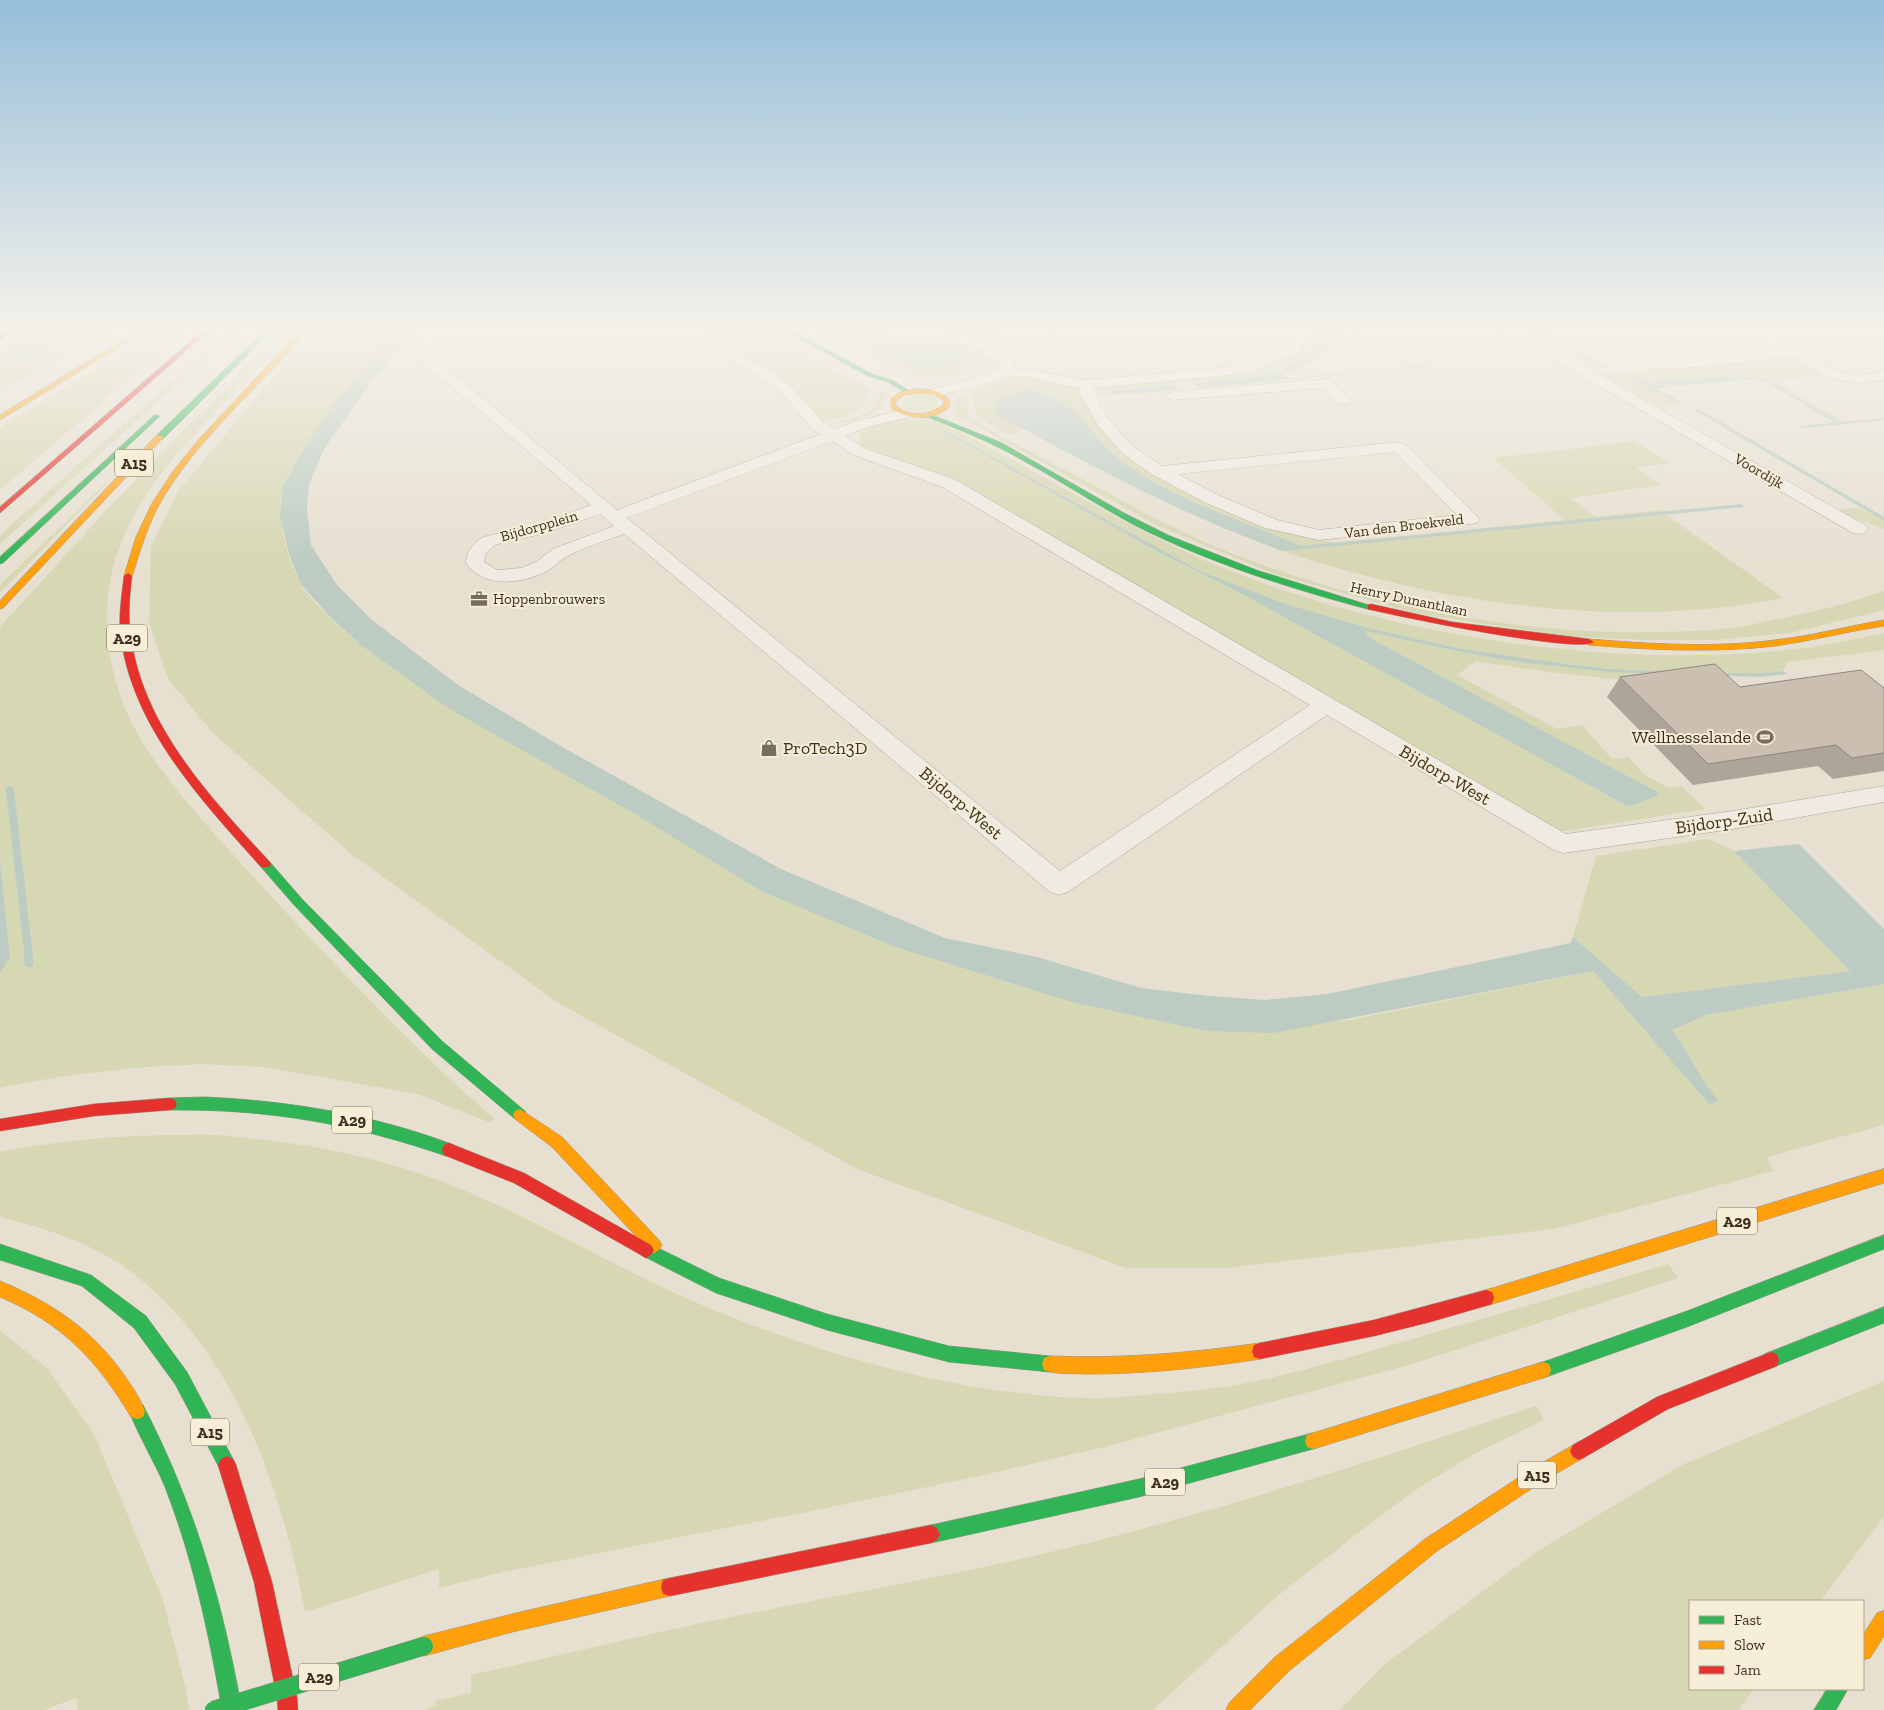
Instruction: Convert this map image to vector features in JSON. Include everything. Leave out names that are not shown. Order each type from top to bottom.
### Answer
[{"type":"main road","points":[[0,418],[22,405]]},
{"type":"main road","points":[[0,511],[122,405]]},
{"type":"main road","name":"A15","points":[[0,606],[143,454],[193,405]]},
{"type":"main road","name":"A29","points":[[236,405],[176,473],[155,505],[140,537],[128,577],[125,629],[130,657],[139,687],[157,724],[187,774],[298,902],[437,1045],[518,1114],[557,1142],[674,1266]]},
{"type":"main road","points":[[907,405],[927,415],[974,432]]},
{"type":"main road","points":[[927,415],[937,405]]},
{"type":"main road","points":[[947,405],[974,432]]},
{"type":"main road","name":"A15","points":[[0,561],[165,408]]},
{"type":"main road","name":"Henry Dunantlaan","points":[[974,432],[1162,535],[1219,560],[1258,574],[1379,611],[1529,637],[1658,647],[1763,644],[1879,624],[1884,619]]},
{"type":"main road","name":"A29","points":[[0,1126],[30,1119],[115,1108],[215,1104],[254,1105],[291,1109],[354,1120],[415,1138],[517,1177],[674,1266],[717,1286],[794,1313],[909,1345],[965,1356],[1050,1364],[1160,1364],[1233,1357],[1379,1328],[1500,1294],[1884,1176]]},
{"type":"main road","name":"A29","points":[[214,1710],[424,1646],[524,1619],[959,1530],[1095,1499],[1355,1430],[1589,1354],[1884,1242]]},
{"type":"main road","name":"A15","points":[[0,1252],[86,1280],[140,1322],[181,1378],[228,1467],[263,1582],[287,1697],[288,1710]]},
{"type":"main road","points":[[0,1290],[41,1308],[70,1327],[93,1348],[111,1368],[149,1430],[169,1473],[204,1576],[218,1626],[232,1710]]},
{"type":"main road","name":"A15","points":[[1236,1710],[1282,1664],[1431,1546],[1539,1474],[1663,1404],[1884,1315]]},
{"type":"main road","points":[[1864,1650],[1884,1620]]},
{"type":"main road","points":[[1824,1710],[1837,1690]]},
{"type":"street","points":[[482,405],[615,517]]},
{"type":"street","name":"Bijdorp-West","points":[[799,405],[818,426],[860,452],[948,483],[1563,844]]},
{"type":"street","name":"Bijdorpplein","points":[[615,517],[542,566],[526,573],[491,574],[483,571],[475,563],[477,553],[483,546],[496,538],[515,533],[615,517],[863,424],[896,405]]},
{"type":"street","name":"Van den Broekveld","points":[[1094,405],[1106,425],[1128,450],[1159,471],[1212,499],[1271,524],[1319,535],[1471,519],[1399,447],[1159,471]]},
{"type":"street","name":"Voordijk","points":[[1641,405],[1860,529]]},
{"type":"street","name":"Bijdorp-West","points":[[615,517],[1059,885],[1326,705]]},
{"type":"street","name":"Bijdorp-Zuid","points":[[1563,844],[1743,818],[1884,794]]},
{"type":"green space","points":[[38,405],[99,405],[0,490],[0,428]]},
{"type":"green space","points":[[145,405],[154,405],[0,544],[0,535]]},
{"type":"green space","points":[[209,405],[223,405],[190,439],[160,475],[135,514],[124,535],[116,557],[111,576],[107,616],[110,657],[121,697],[128,715],[150,754],[195,811],[276,902],[347,977],[465,1093],[494,1118],[491,1123],[418,1094],[262,1067],[202,1064],[132,1068],[58,1077],[0,1088],[0,973],[10,957],[0,861],[0,627],[114,502]]},
{"type":"green space","points":[[250,405],[335,405],[288,477],[283,487],[280,509],[287,549],[295,574],[312,600],[328,616],[361,645],[761,891],[895,947],[1075,1003],[1206,1031],[1350,1020],[1593,971],[1709,1104],[1719,1101],[1709,1089],[1673,1030],[1706,1015],[1884,984],[1884,1125],[1767,1157],[1773,1171],[1554,1229],[1229,1268],[1126,1268],[857,1169],[557,1002],[350,853],[213,733],[168,679],[149,623],[151,547],[178,491]]},
{"type":"green space","points":[[806,405],[863,405],[854,413],[823,421]]},
{"type":"green space","points":[[875,405],[883,405],[881,409],[854,421],[837,423],[867,413]]},
{"type":"green space","points":[[904,405],[936,405],[928,410],[915,411],[907,409]]},
{"type":"green space","points":[[953,405],[967,405],[968,414],[973,420],[1001,436],[1137,509],[1221,549],[1279,571],[1341,590],[1405,606],[1537,627],[1603,632],[1667,632],[1740,627],[1828,608],[1884,591],[1884,610],[1790,633],[1715,640],[1642,640],[1566,636],[1415,613],[1275,574],[1160,527],[956,415],[952,408]]},
{"type":"green space","points":[[974,405],[995,405],[996,410],[1002,417],[1024,429],[1010,435],[978,417]]},
{"type":"green space","points":[[1058,405],[1090,405],[1116,445],[1250,518],[1310,538],[1336,543],[1565,520],[1493,458],[1635,441],[1668,463],[1636,468],[1661,485],[1571,498],[1596,517],[1660,510],[1783,598],[1719,608],[1655,612],[1591,611],[1527,606],[1463,597],[1399,584],[1275,549],[1299,546],[1185,498],[1142,475],[1117,458],[1075,418]]},
{"type":"green space","points":[[1655,405],[1672,405],[1659,407]]},
{"type":"green space","points":[[1809,405],[1816,405],[1845,422],[1840,422]]},
{"type":"green space","points":[[904,418],[931,420],[944,424],[1108,513],[1182,550],[1253,579],[1329,604],[1409,625],[1491,640],[1574,650],[1657,655],[1737,654],[1813,647],[1884,633],[1884,650],[1787,662],[1783,671],[1764,673],[1611,669],[1461,649],[1368,628],[1283,603],[1200,571],[944,430],[941,431],[1158,552],[1231,588],[1627,806],[1635,805],[1661,794],[1368,637],[1365,630],[1461,652],[1518,662],[1656,675],[1655,681],[1610,678],[1476,661],[1457,675],[1557,729],[1582,725],[1612,759],[1628,757],[1645,775],[1669,788],[1681,786],[1705,809],[1558,832],[954,480],[861,446],[859,436],[867,428],[885,421]]},
{"type":"green space","points":[[133,457],[0,593],[0,585]]},
{"type":"green space","points":[[1859,508],[1884,521],[1884,529],[1839,512],[1840,509]]},
{"type":"green space","points":[[1709,839],[1734,851],[1850,971],[1642,997],[1573,937],[1596,856]]},
{"type":"green space","points":[[161,1135],[215,1135],[269,1140],[321,1148],[372,1159],[424,1175],[498,1205],[677,1294],[805,1344],[902,1372],[952,1383],[1051,1396],[1113,1398],[1201,1390],[1242,1384],[1353,1356],[1668,1264],[1678,1278],[1409,1365],[1108,1446],[980,1476],[503,1572],[439,1588],[439,1569],[305,1612],[283,1520],[269,1475],[251,1431],[230,1388],[204,1349],[175,1312],[125,1267],[74,1240],[0,1217],[0,1152],[80,1140]]},
{"type":"green space","points":[[0,1331],[46,1367],[94,1434],[163,1600],[186,1689],[189,1710],[78,1710],[77,1698],[43,1710],[0,1710]]},
{"type":"green space","points":[[1884,1381],[1884,1517],[1821,1600],[1689,1600],[1689,1690],[1753,1690],[1738,1710],[1340,1710],[1385,1664],[1539,1550],[1684,1464]]},
{"type":"green space","points":[[1536,1406],[1544,1420],[1476,1453],[1420,1487],[1371,1523],[1275,1598],[1153,1710],[425,1710],[436,1706],[436,1701],[471,1693],[471,1675],[730,1617],[974,1569],[1119,1535],[1277,1490]]},
{"type":"shaded area","points":[[334,405],[355,405],[324,449],[309,484],[307,509],[311,545],[337,585],[372,620],[458,685],[557,744],[781,869],[945,938],[1037,957],[1141,988],[1265,1000],[1327,994],[1571,943],[1573,937],[1642,997],[1850,971],[1734,851],[1799,844],[1884,929],[1884,984],[1706,1015],[1673,1030],[1709,1089],[1719,1101],[1709,1104],[1593,971],[1273,1033],[1206,1031],[1075,1003],[895,947],[761,891],[635,814],[448,708],[361,645],[328,615],[300,583],[289,554],[280,516],[282,488],[311,437]]},
{"type":"shaded area","points":[[996,405],[1063,405],[1082,419],[1104,446],[1119,460],[1154,482],[1191,501],[1301,546],[1741,504],[1745,507],[1283,551],[1211,523],[1141,490],[1003,418],[995,411]]},
{"type":"shaded area","points":[[1805,405],[1810,405],[1840,422],[1884,418],[1884,420],[1803,428],[1799,426],[1835,423]]},
{"type":"shaded area","points":[[1699,409],[1884,517],[1884,521],[1694,410]]},
{"type":"shaded area","points":[[940,430],[944,430],[1200,571],[1283,603],[1368,628],[1462,649],[1611,669],[1714,673],[1783,671],[1787,674],[1761,677],[1611,672],[1518,662],[1461,652],[1366,631],[1368,637],[1661,794],[1635,805],[1627,806],[1231,588],[1158,552]]},
{"type":"shaded area","points":[[0,861],[10,957],[0,973]]},
{"type":"building","name":"Wellnesselande","points":[[1715,664],[1740,687],[1861,670],[1884,688],[1884,753],[1852,758],[1836,745],[1708,764],[1620,677]]},
{"type":"waterway","points":[[10,790],[29,959]]},
{"type":"waterway","points":[[28,958],[29,963]]},
{"type":"traffic: fast","points":[[160,437],[193,405]]},
{"type":"traffic: fast","points":[[927,415],[997,444],[1139,524],[1195,550],[1253,572],[1371,607]]},
{"type":"traffic: fast","points":[[0,561],[157,416]]},
{"type":"traffic: fast","points":[[265,864],[298,902],[437,1045],[520,1115]]},
{"type":"traffic: fast","points":[[170,1104],[242,1105],[312,1113],[381,1128],[449,1150]]},
{"type":"traffic: fast","points":[[1543,1370],[1687,1319],[1884,1242]]},
{"type":"traffic: fast","points":[[646,1250],[716,1285],[827,1322],[949,1354],[1050,1364]]},
{"type":"traffic: fast","points":[[0,1252],[86,1280],[140,1322],[181,1378],[227,1465]]},
{"type":"traffic: fast","points":[[1771,1360],[1884,1315]]},
{"type":"traffic: fast","points":[[137,1411],[171,1482],[198,1556],[217,1632],[232,1710]]},
{"type":"traffic: fast","points":[[931,1534],[1139,1488],[1313,1441]]},
{"type":"traffic: fast","points":[[214,1710],[424,1646]]},
{"type":"traffic: fast","points":[[1824,1710],[1837,1690]]},
{"type":"traffic: slow","points":[[0,418],[22,405]]},
{"type":"traffic: slow","points":[[128,576],[140,537],[155,505],[176,473],[235,405]]},
{"type":"traffic: slow","points":[[893,405],[893,407],[906,414],[920,416],[934,413],[947,405]]},
{"type":"traffic: slow","points":[[0,606],[160,437]]},
{"type":"traffic: slow","points":[[1589,642],[1682,647],[1753,645],[1789,641],[1884,623]]},
{"type":"traffic: slow","points":[[520,1115],[557,1142],[654,1245]]},
{"type":"traffic: slow","points":[[1486,1298],[1884,1176]]},
{"type":"traffic: slow","points":[[0,1289],[44,1310],[80,1336],[110,1370],[137,1411]]},
{"type":"traffic: slow","points":[[1050,1364],[1102,1366],[1155,1364],[1260,1351]]},
{"type":"traffic: slow","points":[[1313,1441],[1543,1370]]},
{"type":"traffic: slow","points":[[1236,1710],[1282,1664],[1431,1545],[1539,1474],[1579,1451]]},
{"type":"traffic: slow","points":[[424,1646],[512,1623],[670,1587]]},
{"type":"traffic: slow","points":[[1864,1650],[1884,1620]]},
{"type":"traffic: jam","points":[[0,511],[122,405]]},
{"type":"traffic: jam","points":[[128,576],[125,616],[127,646],[139,685],[157,725],[167,744],[197,787],[265,864]]},
{"type":"traffic: jam","points":[[1371,607],[1452,625],[1589,642]]},
{"type":"traffic: jam","points":[[0,1125],[94,1110],[170,1104]]},
{"type":"traffic: jam","points":[[449,1150],[519,1178],[646,1250]]},
{"type":"traffic: jam","points":[[1260,1351],[1374,1328],[1486,1298]]},
{"type":"traffic: jam","points":[[1579,1451],[1663,1403],[1771,1360]]},
{"type":"traffic: jam","points":[[227,1465],[263,1582],[287,1697],[288,1710]]},
{"type":"traffic: jam","points":[[670,1587],[931,1534]]},
{"type":"place","name":"Hoppenbrouwers","points":[[479,599]]},
{"type":"place","name":"Wellnesselande","points":[[1765,737]]},
{"type":"place","name":"ProTech3D","points":[[769,748]]}]
